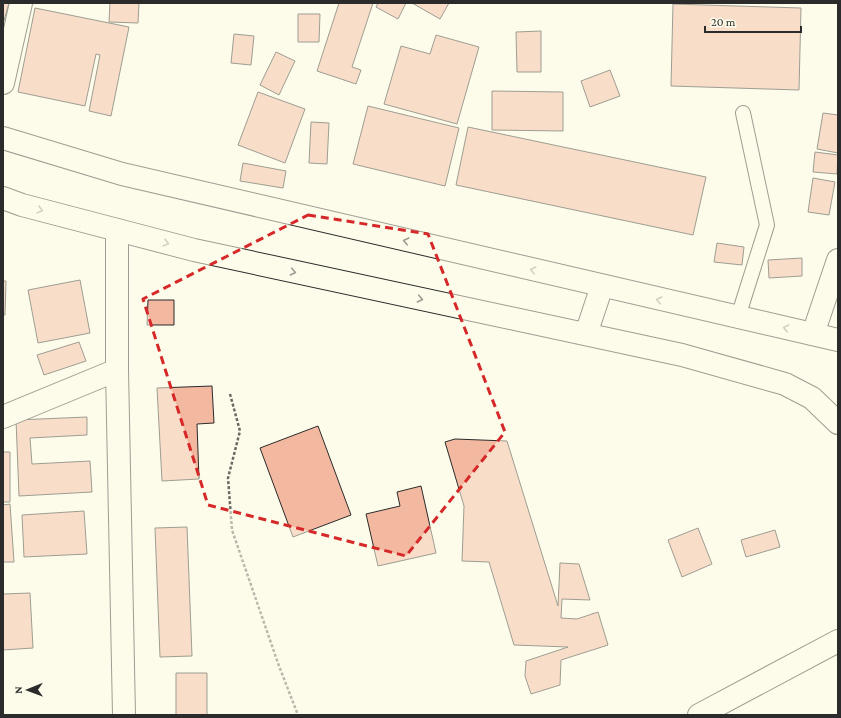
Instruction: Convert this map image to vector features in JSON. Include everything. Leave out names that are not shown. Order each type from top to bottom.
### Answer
[{"type":"main road","points":[[3,83],[20,3]]},
{"type":"main road","points":[[3,138],[122,174],[838,340]]},
{"type":"main road","points":[[3,198],[22,205],[194,250],[682,355],[785,384],[812,398],[838,423]]},
{"type":"main road","points":[[117,230],[117,370],[124,715]]},
{"type":"main road","points":[[813,334],[838,260]]},
{"type":"main road","points":[[586,334],[602,286]]},
{"type":"main road","points":[[3,417],[117,370]]},
{"type":"main road","points":[[699,715],[838,641]]},
{"type":"lane","points":[[738,317],[767,225],[742,113]]},
{"type":"path","points":[[230,394],[240,431],[228,478],[232,530],[278,666],[298,715]]},
{"type":"highlighted area","points":[[308,215],[428,234],[505,432],[406,556],[208,505],[143,299]]},
{"type":"building","points":[[3,3],[9,3],[3,24]]},
{"type":"building","points":[[110,3],[139,3],[138,23],[109,22]]},
{"type":"building","points":[[339,3],[373,3],[352,67],[361,70],[356,84],[317,71]]},
{"type":"building","points":[[378,3],[406,3],[398,19],[376,7]]},
{"type":"building","points":[[412,3],[449,3],[440,19]]},
{"type":"building","points":[[673,4],[801,8],[799,90],[671,86]]},
{"type":"building","points":[[35,8],[129,27],[111,116],[89,111],[100,55],[96,54],[85,106],[18,92]]},
{"type":"building","points":[[298,14],[320,14],[319,42],[298,42]]},
{"type":"building","points":[[541,31],[541,72],[517,72],[516,32]]},
{"type":"building","points":[[234,34],[254,36],[251,65],[231,63]]},
{"type":"building","points":[[436,35],[479,47],[457,124],[384,104],[401,46],[430,54]]},
{"type":"building","points":[[276,52],[295,61],[279,95],[260,85]]},
{"type":"building","points":[[610,70],[620,96],[590,107],[581,81]]},
{"type":"building","points":[[492,91],[563,92],[563,131],[492,130]]},
{"type":"building","points":[[258,92],[305,109],[285,163],[238,145]]},
{"type":"building","points":[[368,106],[459,128],[445,186],[353,164]]},
{"type":"building","points":[[823,113],[838,115],[838,153],[817,149]]},
{"type":"building","points":[[311,122],[329,123],[327,164],[309,163]]},
{"type":"building","points":[[468,127],[706,177],[693,235],[456,185]]},
{"type":"building","points":[[815,152],[838,155],[837,174],[813,172]]},
{"type":"building","points":[[243,163],[286,171],[283,188],[240,181]]},
{"type":"building","points":[[813,178],[835,182],[829,215],[808,212]]},
{"type":"building","points":[[717,243],[744,247],[742,265],[714,262]]},
{"type":"building","points":[[802,258],[802,276],[769,278],[768,260]]},
{"type":"building","points":[[80,280],[90,333],[38,343],[28,290]]},
{"type":"building","points":[[3,281],[6,281],[5,315],[3,315]]},
{"type":"building","points":[[148,300],[174,300],[174,325],[147,325]]},
{"type":"building","points":[[79,342],[86,361],[44,375],[37,355]]},
{"type":"building","points":[[212,386],[214,423],[197,424],[199,479],[162,481],[157,388]]},
{"type":"building","points":[[87,417],[87,435],[30,438],[32,464],[90,461],[92,492],[19,496],[16,420]]},
{"type":"building","points":[[318,426],[351,515],[293,537],[260,448]]},
{"type":"building","points":[[455,439],[507,441],[558,606],[560,563],[579,564],[590,600],[562,599],[561,618],[577,619],[598,612],[608,645],[561,660],[560,685],[531,694],[525,676],[526,661],[568,647],[514,645],[489,562],[462,561],[464,506],[445,442]]},
{"type":"building","points":[[3,452],[10,452],[10,502],[3,502]]},
{"type":"building","points":[[421,486],[436,553],[378,566],[366,514],[400,506],[397,492]]},
{"type":"building","points":[[10,504],[14,562],[3,562],[3,505]]},
{"type":"building","points":[[84,511],[87,554],[24,557],[22,515]]},
{"type":"building","points":[[187,527],[192,656],[160,657],[155,528]]},
{"type":"building","points":[[698,528],[712,564],[682,577],[668,540]]},
{"type":"building","points":[[775,530],[780,547],[746,557],[741,540]]},
{"type":"building","points":[[30,593],[33,648],[3,650],[3,594]]},
{"type":"building","points":[[176,673],[207,673],[207,715],[176,715]]}]
